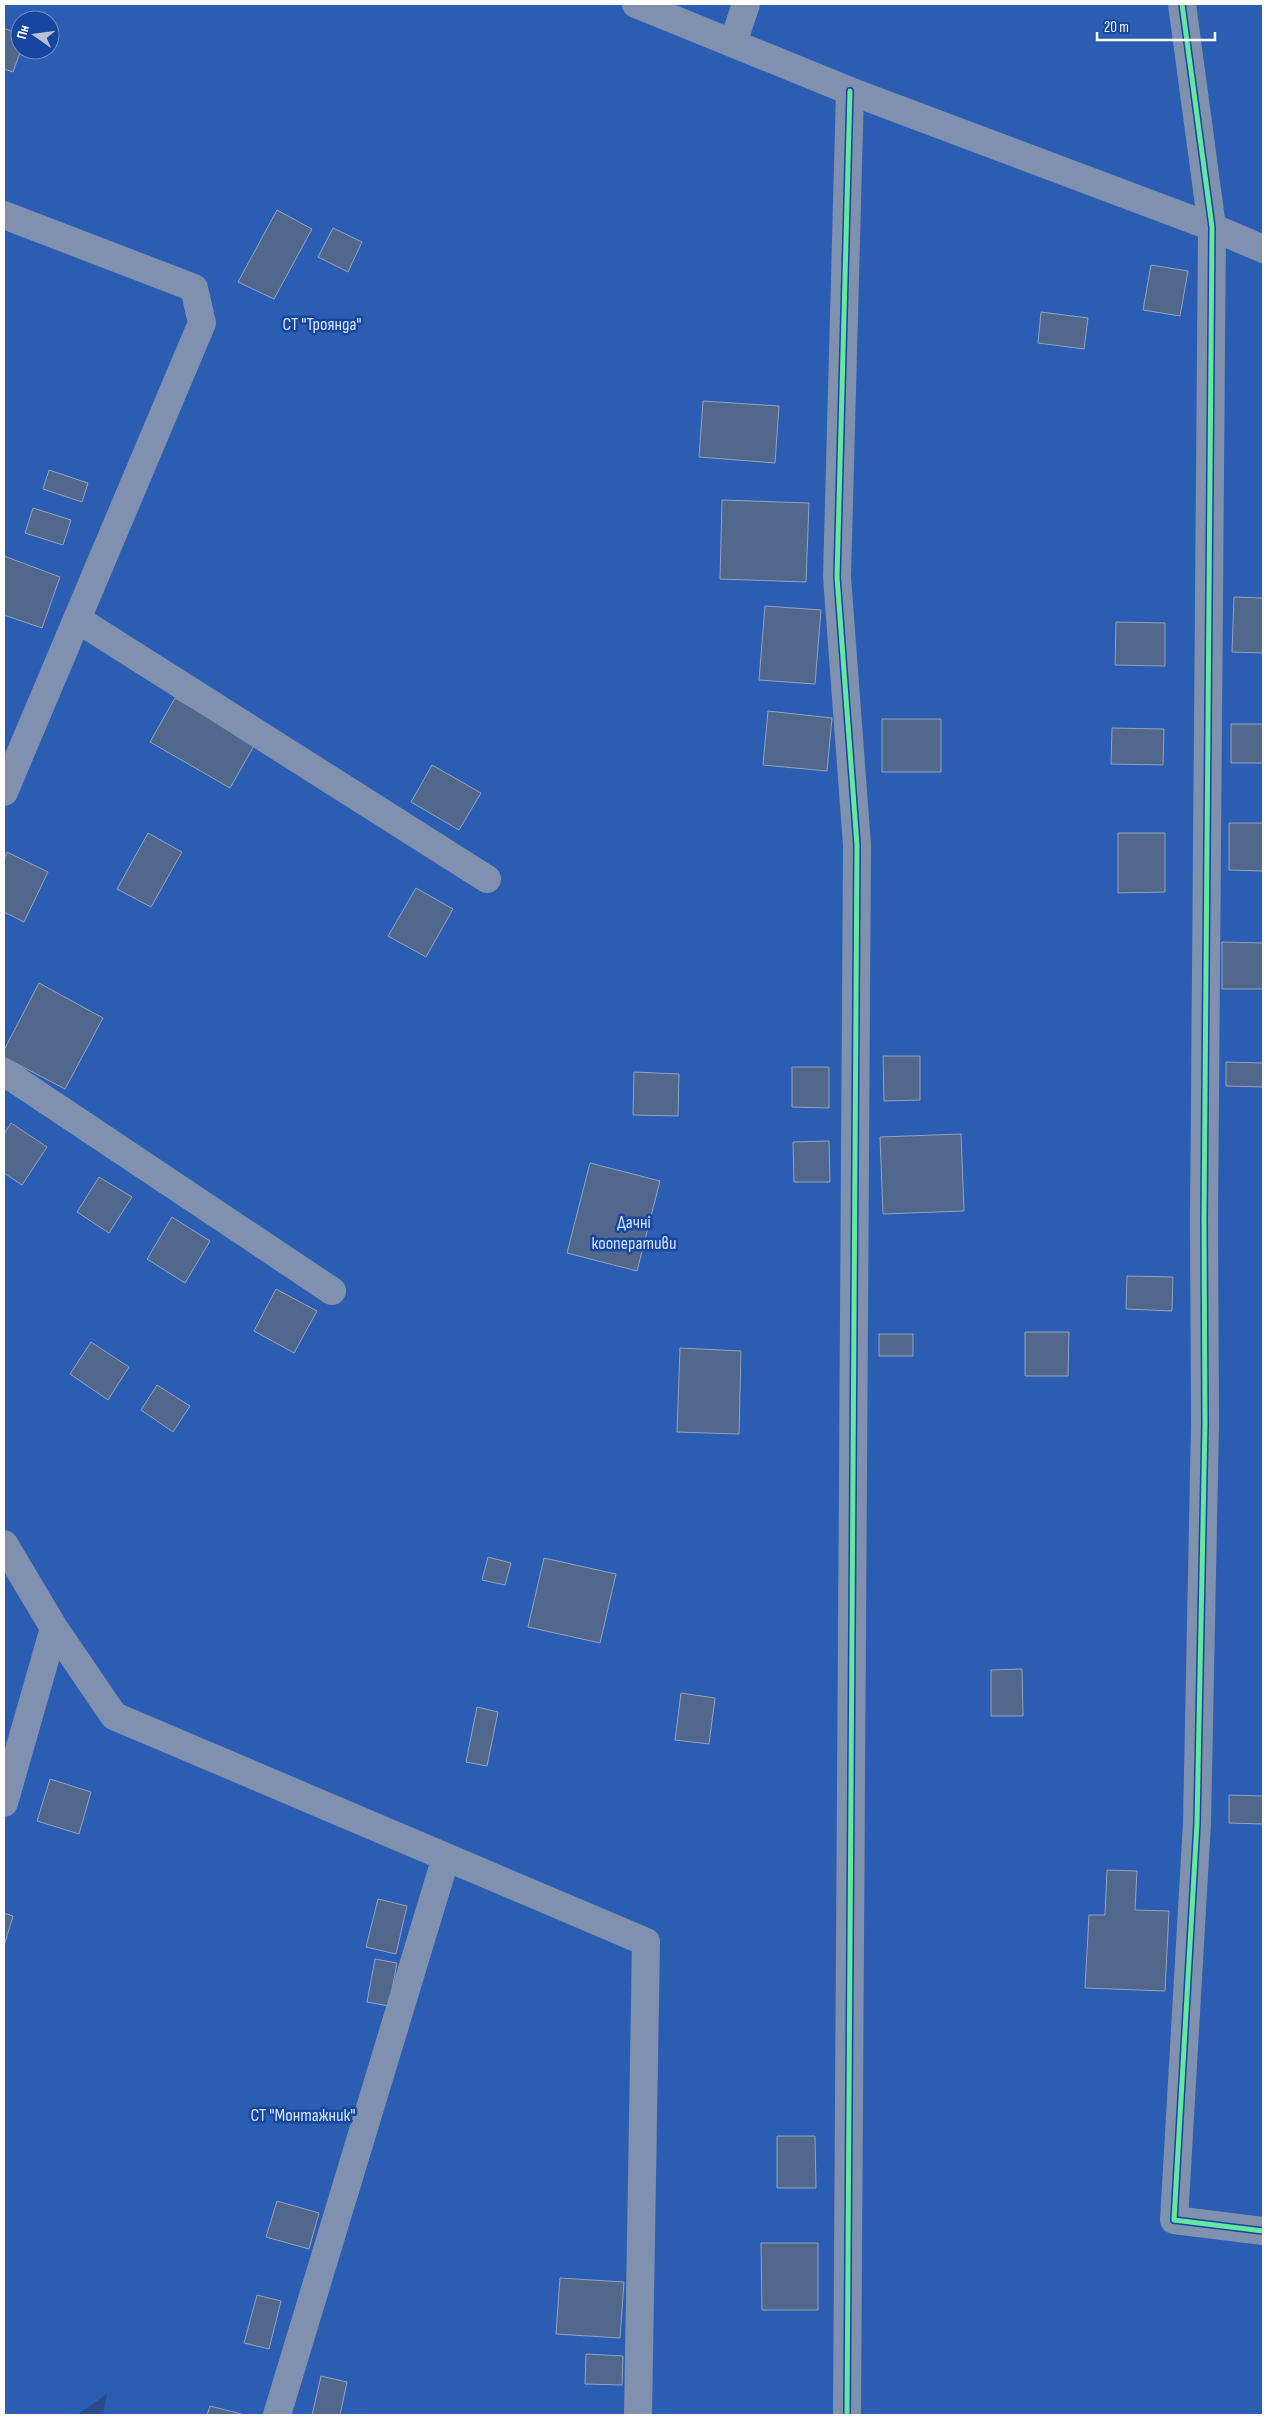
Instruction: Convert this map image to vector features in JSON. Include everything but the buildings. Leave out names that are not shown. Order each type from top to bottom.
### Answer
[{"type":"street","points":[[636,4],[850,91],[1212,227],[1263,249]]},
{"type":"street","points":[[733,43],[746,4]]},
{"type":"street","points":[[1182,4],[1212,227],[1204,1219],[1205,1424],[1197,1823],[1174,2220],[1263,2231]]},
{"type":"street","points":[[847,2415],[857,845],[837,577],[850,91]]},
{"type":"street","points":[[4,215],[194,288],[202,323],[4,792]]},
{"type":"street","points":[[77,619],[486,879]]},
{"type":"street","points":[[4,1072],[332,1292]]},
{"type":"street","points":[[4,1544],[54,1628],[114,1716],[646,1942],[638,2415]]},
{"type":"street","points":[[4,1803],[54,1628]]},
{"type":"street","points":[[276,2415],[446,1857]]},
{"type":"green space","name":"Дачні кооперативи","points":[[4,4],[1263,4],[1263,2415],[4,2415]]},
{"type":"shaded area","points":[[107,2394],[103,2415],[77,2415]]},
{"type":"cycle path","points":[[1182,4],[1212,227],[1204,1219],[1205,1424],[1197,1823],[1174,2220],[1263,2231]]},
{"type":"cycle path","points":[[847,2415],[857,845],[837,577],[850,91]]},
{"type":"park label","name":"СТ \"Троянда\"","points":[[322,324]]},
{"type":"park label","name":"СТ \"Монтажник\"","points":[[303,2115]]}]
